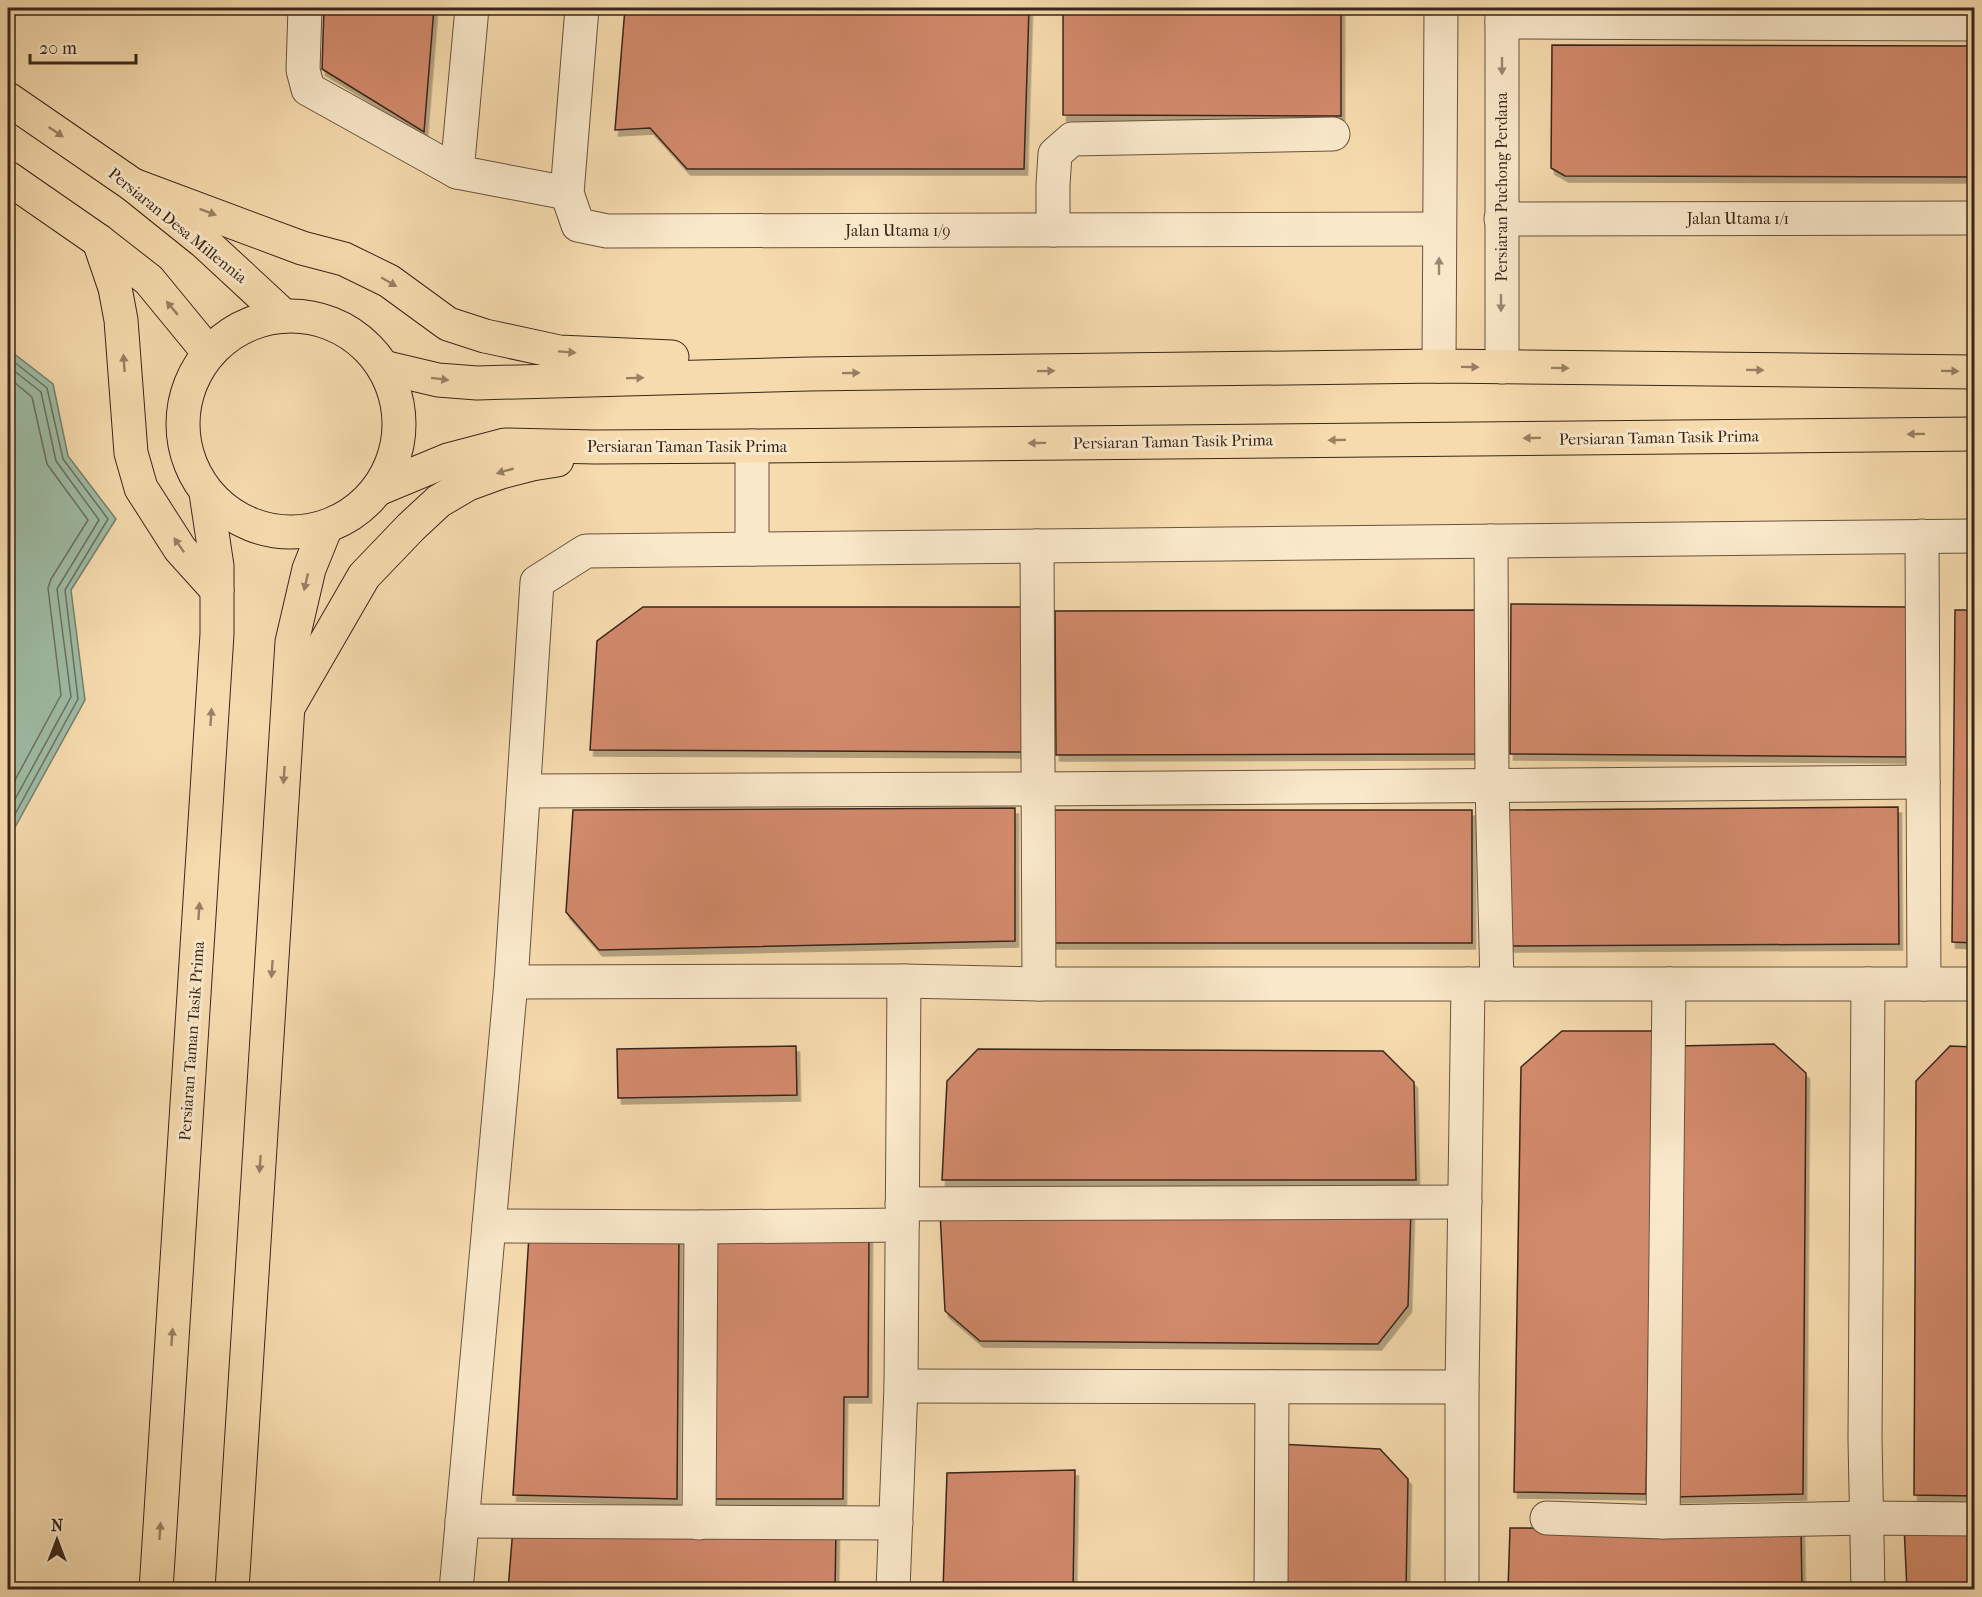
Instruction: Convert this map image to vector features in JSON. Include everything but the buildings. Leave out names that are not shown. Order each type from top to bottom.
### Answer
[{"type":"main road","name":"Persiaran Desa Millennia","points":[[8,99],[133,185],[204,242],[285,316]]},
{"type":"main road","points":[[8,178],[99,241],[149,280],[209,353]]},
{"type":"main road","points":[[133,185],[302,248],[344,259],[388,281],[448,324],[485,336],[559,352],[690,357],[809,374]]},
{"type":"main road","points":[[99,241],[115,288],[121,320],[131,453],[141,488],[180,549],[217,590]]},
{"type":"main road","points":[[285,316],[314,319],[341,329],[365,345],[383,368],[394,391],[399,416],[398,442],[391,466],[378,489],[355,512],[326,527],[293,533],[261,529],[231,515],[207,493],[190,467],[182,438],[183,407],[192,378],[209,353],[230,334],[256,322],[285,316]]},
{"type":"main road","points":[[383,368],[438,380],[477,383],[809,374],[1439,366],[1974,372]]},
{"type":"main road","name":"Persiaran Taman Tasik Prima","points":[[378,489],[448,460],[505,445],[752,446],[1974,434]]},
{"type":"main road","points":[[288,708],[364,576],[439,501],[468,484],[501,472],[532,464],[645,446]]},
{"type":"main road","name":"Persiaran Taman Tasik Prima","points":[[156,1590],[217,634],[217,566],[207,493]]},
{"type":"main road","points":[[232,1590],[243,1446],[292,642],[309,568],[326,527]]},
{"type":"street","points":[[305,8],[303,70],[308,89],[457,172],[567,193]]},
{"type":"street","points":[[457,172],[472,8]]},
{"type":"street","name":"Jalan Utama 1/9","points":[[582,8],[567,193],[578,225],[607,231],[1439,229]]},
{"type":"street","points":[[1439,366],[1441,8]]},
{"type":"street","points":[[1502,15],[1974,24]]},
{"type":"street","name":"Persiaran Puchong Perdana","points":[[1502,15],[1502,368]]},
{"type":"street","points":[[1053,230],[1055,154],[1072,139],[1333,134]]},
{"type":"street","name":"Jalan Utama 1/1","points":[[1501,219],[1974,218]]},
{"type":"street","points":[[752,446],[752,549]]},
{"type":"street","points":[[1922,536],[1924,984]]},
{"type":"street","points":[[456,1590],[511,982],[537,582],[586,551],[1974,536]]},
{"type":"street","points":[[1462,1590],[1465,1202],[1482,984],[1492,785],[1491,541]]},
{"type":"street","points":[[1037,546],[1039,984]]},
{"type":"street","points":[[524,791],[1923,782]]},
{"type":"street","points":[[893,1590],[901,1386],[904,981]]},
{"type":"street","points":[[511,982],[1974,984]]},
{"type":"street","points":[[1663,1522],[1669,984]]},
{"type":"street","points":[[1868,984],[1865,1427],[1868,1590]]},
{"type":"street","points":[[489,1226],[701,1227],[902,1215],[1465,1202]]},
{"type":"street","points":[[699,1523],[701,1227]]},
{"type":"street","points":[[901,1386],[1462,1387]]},
{"type":"street","points":[[1271,1590],[1272,1387]]},
{"type":"street","points":[[1547,1518],[1663,1522],[1867,1518],[1974,1520]]},
{"type":"street","points":[[462,1521],[896,1523]]},
{"type":"water","points":[[8,349],[53,384],[68,456],[116,519],[71,590],[85,700],[8,840]]}]
